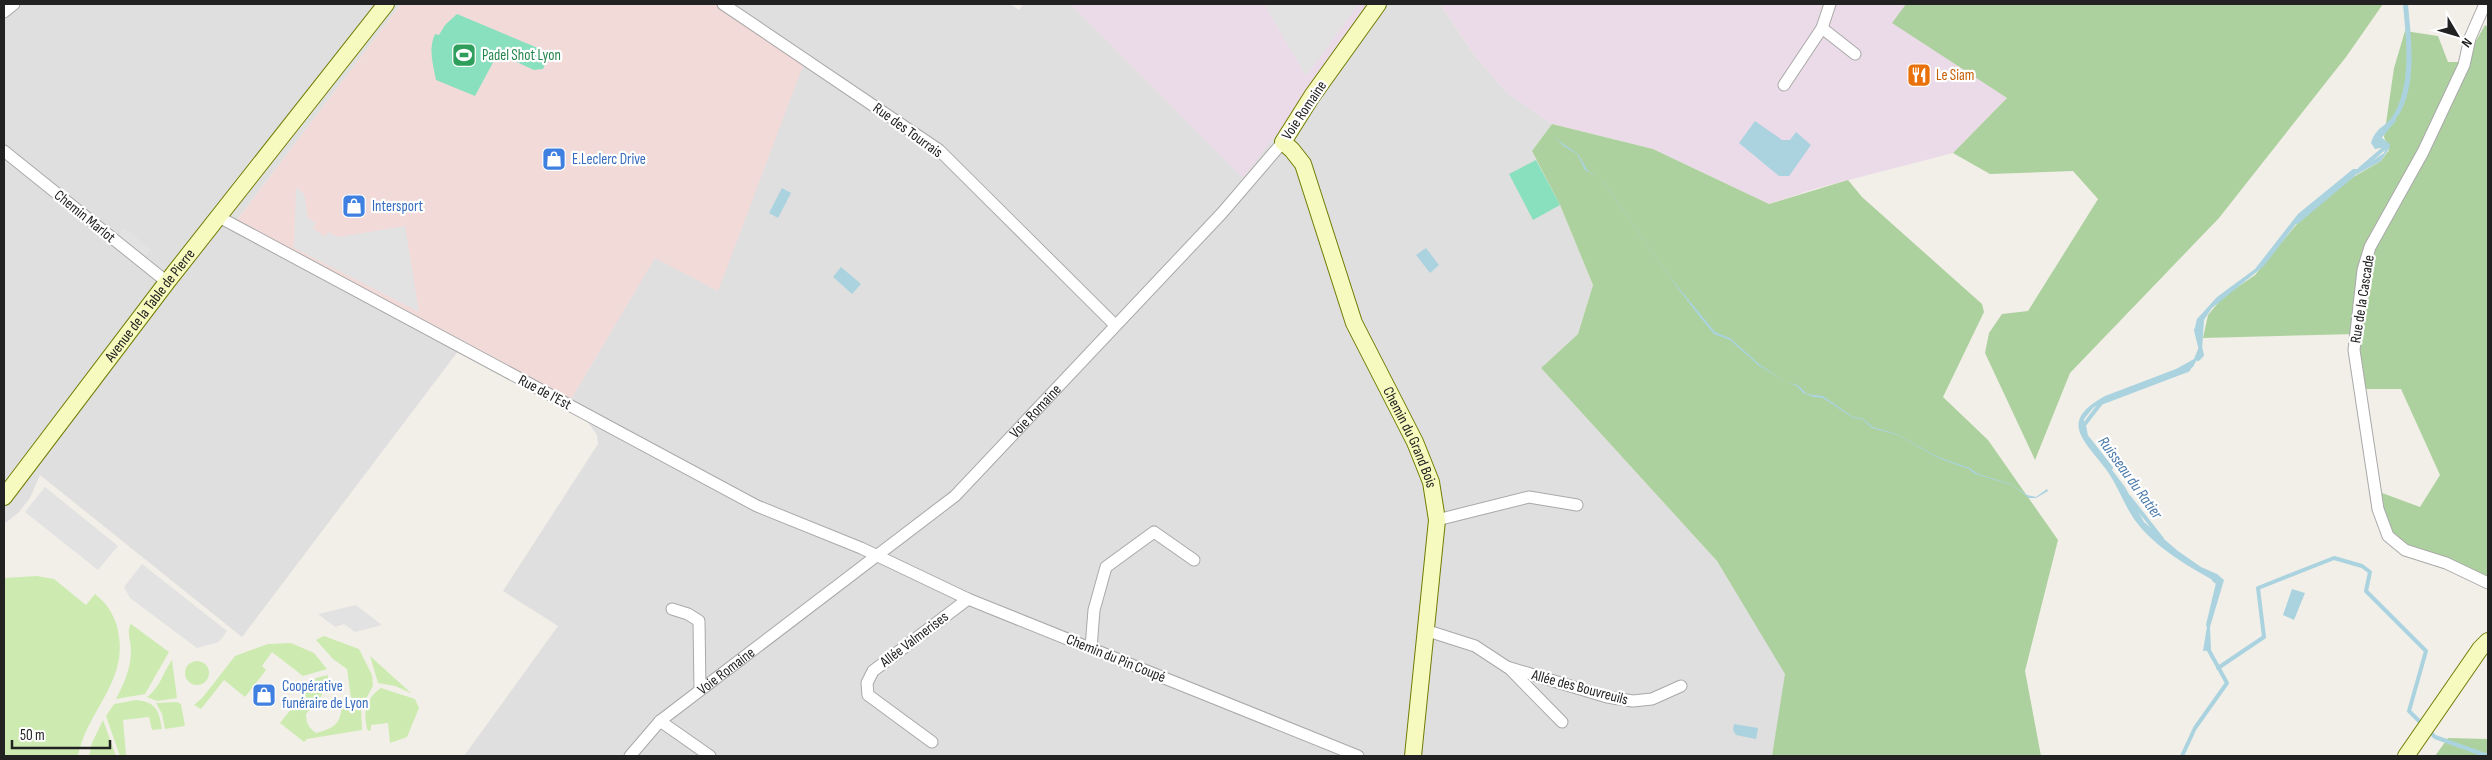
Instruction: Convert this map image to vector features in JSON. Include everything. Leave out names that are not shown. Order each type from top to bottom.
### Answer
[{"type":"street","points":[[4,12],[14,4]]},
{"type":"street","name":"Avenue de la Table de Pierre","points":[[4,497],[167,282],[386,4]]},
{"type":"street","name":"Rue des Tourrais","points":[[723,4],[939,150],[1115,325]]},
{"type":"street","name":"Voie Romaine","points":[[630,756],[660,721],[955,496],[996,456],[1115,325],[1222,213],[1283,142],[1312,96],[1378,4]]},
{"type":"street","points":[[1784,85],[1822,28],[1830,4]]},
{"type":"street","name":"Rue de la Cascade","points":[[2485,4],[2470,38],[2464,65],[2423,152],[2370,247],[2364,270],[2354,350],[2378,509],[2388,536],[2405,550],[2446,563],[2488,583]]},
{"type":"street","points":[[1822,28],[1855,54]]},
{"type":"street","name":"Chemin du Grand Bois","points":[[1283,142],[1303,164],[1354,323],[1415,442],[1431,482],[1437,520],[1412,756]]},
{"type":"street","name":"Chemin Marlot","points":[[4,151],[167,282]]},
{"type":"street","name":"Rue de l'Est","points":[[219,217],[757,506],[876,555]]},
{"type":"street","points":[[1437,520],[1529,498],[1577,505]]},
{"type":"street","points":[[1091,648],[1094,610],[1106,567],[1154,532],[1194,560]]},
{"type":"street","name":"Chemin du Pin Coupé","points":[[876,555],[968,599],[1358,756]]},
{"type":"street","name":"Allée Valmerises","points":[[932,742],[868,694],[867,683],[873,671],[968,599]]},
{"type":"street","points":[[672,609],[688,614],[699,621],[700,690]]},
{"type":"street","name":"Allée des Bouvreuils","points":[[1425,630],[1475,646],[1507,667],[1562,722]]},
{"type":"street","points":[[2406,756],[2488,641]]},
{"type":"street","name":"Allée des Bouvreuils","points":[[1507,667],[1607,697],[1633,701],[1652,700],[1681,686]]},
{"type":"street","points":[[660,721],[710,756]]},
{"type":"shaded area","points":[[4,4],[401,4],[237,220],[465,342],[242,637],[40,475],[30,498],[18,513],[4,524]]},
{"type":"shaded area","points":[[401,4],[715,4],[804,63],[718,291],[655,258],[571,399],[237,220]]},
{"type":"shaded area","points":[[715,4],[1010,4],[1019,10],[1023,4],[1070,4],[1097,30],[1370,4],[1440,4],[1475,56],[1507,93],[1552,124],[1532,151],[1560,205],[1593,285],[1578,334],[1541,368],[1717,561],[1786,674],[1772,756],[464,756],[558,626],[503,591],[598,444],[597,435],[571,399],[655,257],[718,291],[729,12]]},
{"type":"shaded area","points":[[1070,4],[1370,4],[1298,107],[1243,178]]},
{"type":"shaded area","points":[[1264,4],[1359,4],[1306,76]]},
{"type":"shaded area","points":[[1440,4],[1906,4],[1893,23],[2007,98],[1953,153],[1814,189],[1769,204],[1653,149],[1552,124],[1507,93],[1475,56]]},
{"type":"shaded area","points":[[296,187],[304,194],[308,218],[316,223],[313,228],[325,237],[328,232],[338,237],[405,226],[419,312],[294,248]]},
{"type":"shaded area","points":[[124,228],[151,249],[146,256],[137,250],[132,254],[135,248],[119,235]]},
{"type":"shaded area","points":[[45,487],[118,546],[98,570],[25,512]]},
{"type":"shaded area","points":[[142,564],[227,631],[219,642],[197,648],[130,598],[124,587]]},
{"type":"shaded area","points":[[356,605],[382,625],[355,632],[344,624],[335,627],[318,614]]},
{"type":"green space","points":[[1906,4],[2383,4],[2346,57],[2219,218],[2070,373],[2035,460],[1985,353],[1989,333],[2002,314],[2028,311],[2098,199],[2073,171],[1990,174],[1953,153],[2007,98],[1892,23]]},
{"type":"green space","name":"Padel Shot Lyon","points":[[457,14],[550,53],[543,69],[534,70],[506,57],[504,52],[501,51],[475,96],[436,80],[432,57],[433,40],[435,34],[439,35],[445,25]]},
{"type":"green space","points":[[2485,25],[2488,27],[2488,583],[2388,536],[2374,490],[2420,507],[2440,475],[2401,389],[2359,389],[2356,334],[2203,338],[2208,315],[2222,298],[2255,275],[2296,225],[2343,183],[2381,161],[2389,150],[2384,137],[2394,68],[2405,31],[2438,36],[2448,62],[2464,62]]},
{"type":"green space","points":[[1552,124],[1653,149],[1769,204],[1848,180],[1862,197],[1982,304],[1984,312],[1943,397],[1988,440],[2058,540],[2025,671],[2041,756],[1772,756],[1785,674],[1717,561],[1541,368],[1578,334],[1593,285],[1560,205],[1532,151]]},
{"type":"green space","points":[[1536,160],[1560,205],[1533,220],[1509,174]]},
{"type":"green space","points":[[37,576],[54,579],[86,605],[95,594],[112,613],[118,630],[120,654],[117,669],[82,740],[78,756],[4,756],[4,578]]},
{"type":"green space","points":[[131,624],[169,652],[145,694],[116,699],[130,663],[129,629]]},
{"type":"green space","points":[[324,636],[359,649],[372,675],[373,686],[361,708],[362,730],[307,739],[304,742],[280,723],[316,678],[328,675],[325,688],[318,701],[306,714],[307,723],[311,729],[316,733],[335,725],[340,718],[342,706],[353,713],[347,669],[333,659],[316,640]]},
{"type":"green space","points":[[291,643],[314,653],[327,669],[303,676],[272,652],[262,666],[266,670],[245,697],[224,680],[201,709],[194,705],[203,697],[235,656],[268,644]]},
{"type":"green space","points":[[370,656],[411,693],[395,686],[378,683]]},
{"type":"green space","points":[[172,660],[177,698],[157,701],[147,697],[158,685]]},
{"type":"green space","points":[[197,661],[206,664],[209,673],[206,682],[197,685],[188,682],[185,673],[188,664]]},
{"type":"green space","points":[[381,688],[415,699],[419,708],[407,737],[390,743],[388,723],[371,725],[371,730],[368,731],[365,719],[369,702]]},
{"type":"green space","points":[[136,700],[148,703],[155,708],[158,712],[162,729],[152,730],[149,717],[123,720],[126,755],[120,756],[106,716],[114,704]]},
{"type":"green space","points":[[177,702],[181,704],[185,726],[165,729],[162,714],[156,703]]},
{"type":"green space","points":[[103,720],[116,756],[89,756],[92,743]]},
{"type":"green space","points":[[2448,738],[2488,739],[2488,756],[2435,756]]},
{"type":"water","points":[[2403,4],[2408,4],[2412,59],[2411,72],[2406,99],[2401,111],[2379,138],[2390,147],[2381,161],[2350,178],[2299,220],[2264,266],[2212,308],[2204,320],[2202,350],[2193,367],[2094,407],[2084,419],[2084,433],[2125,487],[2144,522],[2178,551],[2224,580],[2210,627],[2211,650],[2203,651],[2208,620],[2218,583],[2173,556],[2142,529],[2130,513],[2108,472],[2084,441],[2079,424],[2082,415],[2090,406],[2105,396],[2176,369],[2194,359],[2200,344],[2195,327],[2197,319],[2217,297],[2255,269],[2298,214],[2353,169],[2360,169],[2384,153],[2386,147],[2375,149],[2371,143],[2379,129],[2394,114],[2400,102],[2403,89],[2406,75],[2406,60]]},
{"type":"water","points":[[1755,121],[1782,140],[1790,140],[1796,132],[1811,145],[1789,176],[1779,176],[1739,143]]},
{"type":"water","points":[[1555,138],[1578,154],[1588,171],[1598,178],[1585,170],[1577,154]]},
{"type":"water","points":[[1602,181],[1669,276],[1715,332],[1730,338],[1759,364],[1786,382],[1758,365],[1730,340],[1714,334],[1668,275]]},
{"type":"water","points":[[782,188],[791,193],[778,218],[769,213]]},
{"type":"water","points":[[1426,248],[1439,265],[1430,273],[1416,255]]},
{"type":"water","points":[[841,267],[861,284],[852,294],[833,277]]},
{"type":"water","points":[[1786,382],[1798,385],[1807,394],[1823,396],[1853,417],[1862,418],[1873,427],[1897,434],[1938,457],[1970,468],[1978,474],[2011,484],[2027,495],[2036,497],[2047,489],[2048,491],[2036,498],[2029,498],[2012,485],[1975,474],[1969,469],[1938,458],[1898,435],[1872,428],[1862,419],[1853,418],[1823,398],[1813,397],[1803,393],[1797,386]]},
{"type":"water","points":[[2292,589],[2305,593],[2294,620],[2283,615]]},
{"type":"water","points":[[1734,724],[1758,728],[1756,739],[1736,735],[1733,730]]},
{"type":"waterway","name":"Ruisseau du Ratier","points":[[2360,169],[2388,145],[2379,138],[2394,120]]},
{"type":"waterway","name":"Ruisseau du Ratier","points":[[2297,222],[2353,175]]},
{"type":"waterway","name":"Ruisseau du Ratier","points":[[2196,330],[2202,355],[2198,359]]},
{"type":"waterway","name":"Ruisseau du Ratier","points":[[2111,468],[2086,436],[2084,425],[2101,403],[2188,370],[2191,365]]},
{"type":"waterway","name":"Ruisseau du Ratier","points":[[2129,497],[2162,539]]},
{"type":"waterway","points":[[2218,668],[2264,637],[2258,588],[2334,558],[2362,566],[2370,572],[2366,591],[2426,651],[2409,711],[2422,724]]},
{"type":"waterway","name":"Ruisseau du Ratier","points":[[2208,625],[2218,583],[2214,580]]},
{"type":"waterway","name":"Ruisseau du Ratier","points":[[2182,756],[2195,728],[2227,683],[2207,647]]},
{"type":"waterway","points":[[2429,731],[2435,737],[2488,756]]},
{"type":"place","name":"Padel Shot Lyon","points":[[464,55]]},
{"type":"place","name":"Le Siam","points":[[1919,75]]},
{"type":"place","name":"E.Leclerc Drive","points":[[554,159]]},
{"type":"place","name":"Intersport","points":[[354,206]]},
{"type":"place","name":"Coopérative funéraire de Lyon","points":[[264,695]]}]
